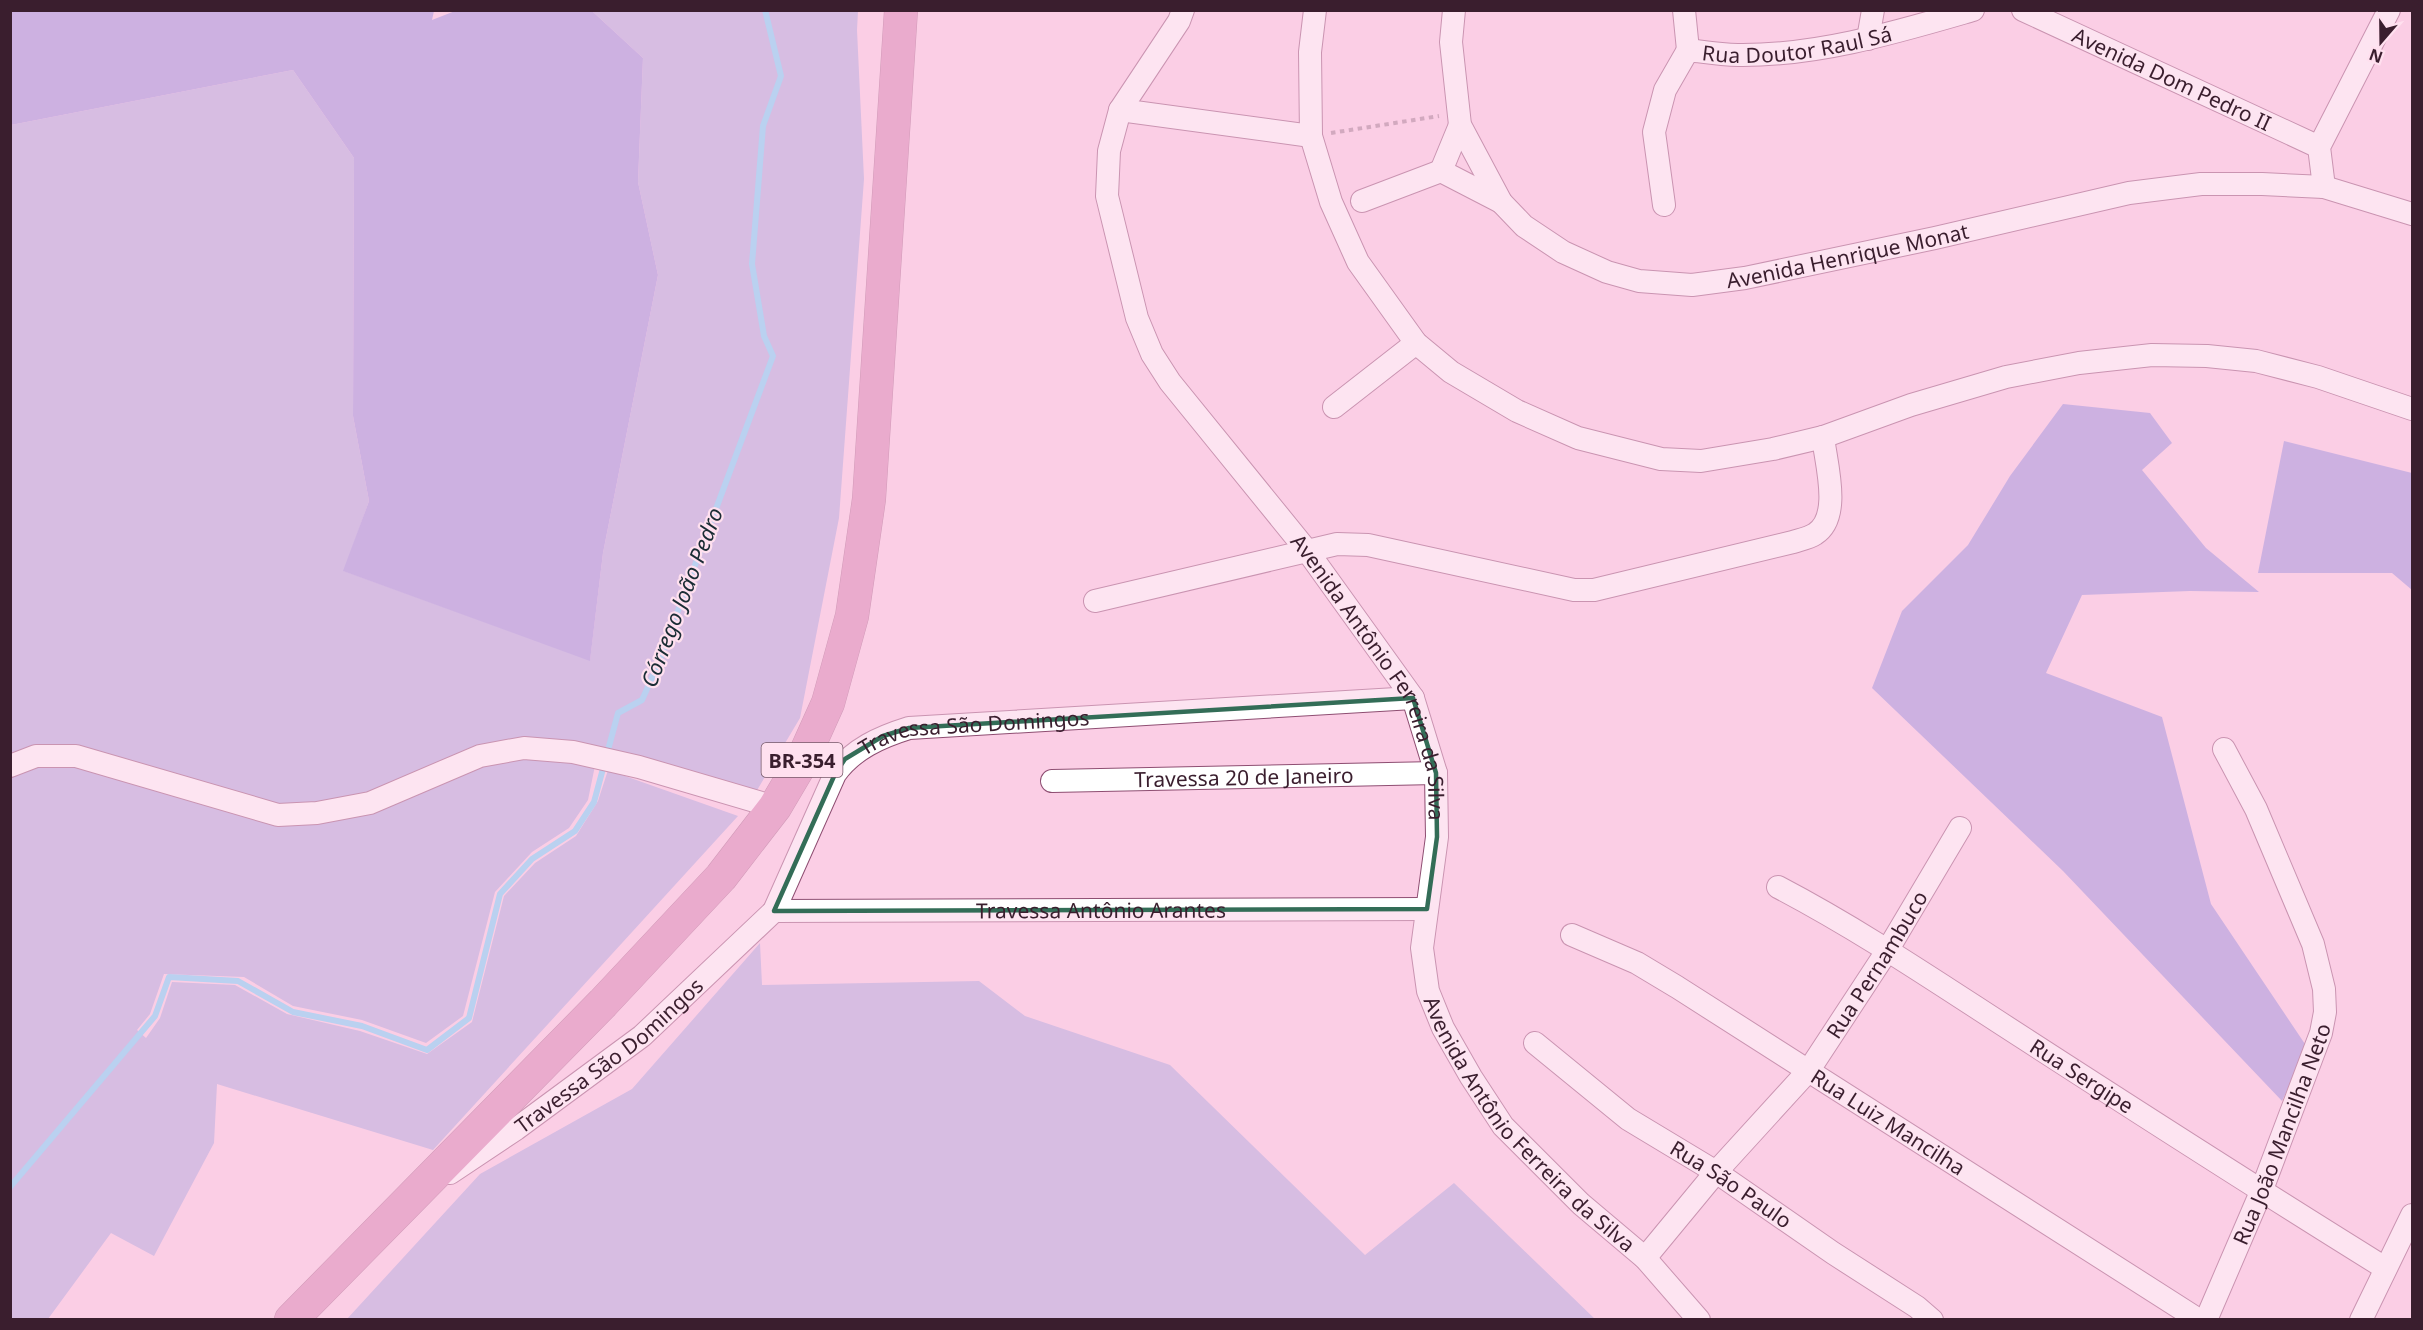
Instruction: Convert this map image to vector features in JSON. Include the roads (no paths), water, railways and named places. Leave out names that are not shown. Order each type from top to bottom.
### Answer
[{"type":"highway","name":"BR-354","points":[[290,1318],[412,1198],[603,1003],[721,877],[775,807],[801,763],[828,703],[852,616],[869,499],[901,10]]},
{"type":"street","name":"Avenida Antônio Ferreira da Silva","points":[[1184,10],[1120,110],[1109,151],[1107,196],[1131,299],[1148,345],[1170,382],[1308,552],[1413,699],[1436,773],[1437,837],[1422,948],[1428,991],[1443,1028],[1503,1126],[1539,1164],[1645,1258],[1699,1320]]},
{"type":"street","points":[[1315,10],[1310,52],[1311,136],[1331,202],[1358,262],[1416,343],[1450,372],[1517,411],[1578,438],[1661,459],[1701,461],[1773,449],[1823,437],[1911,405],[2006,377],[2079,363],[2152,356],[2207,356],[2256,361],[2318,377],[2412,409]]},
{"type":"street","name":"Avenida Henrique Monat","points":[[1454,10],[1451,42],[1459,119],[1501,202],[1524,226],[1563,252],[1607,272],[1639,281],[1692,285],[1756,275],[1935,238],[2129,193],[2201,184],[2324,187],[2412,214]]},
{"type":"street","points":[[1664,205],[1654,132],[1665,90],[1688,50],[1684,10]]},
{"type":"street","points":[[1868,39],[1873,10]]},
{"type":"street","name":"Rua Doutor Raul Sá","points":[[1688,50],[1737,55],[1796,52],[1868,39],[1973,10]]},
{"type":"street","name":"Avenida Dom Pedro II","points":[[2024,10],[2319,147]]},
{"type":"street","points":[[2324,187],[2319,147],[2389,10]]},
{"type":"street","points":[[1120,110],[1311,136]]},
{"type":"street","points":[[1441,171],[1459,119]]},
{"type":"street","points":[[1362,201],[1441,171],[1501,202]]},
{"type":"street","points":[[1334,407],[1416,343]]},
{"type":"street","points":[[1095,601],[1337,544],[1368,545],[1574,590],[1594,590],[1793,542],[1815,534],[1828,520],[1832,501],[1823,437]]},
{"type":"street","name":"Travessa São Domingos","points":[[412,1198],[516,1129],[642,1036],[774,911],[835,774],[845,759],[883,736],[909,728],[1413,699]]},
{"type":"street","points":[[10,766],[36,756],[76,756],[278,815],[316,813],[370,803],[480,756],[524,748],[573,752],[639,766],[775,807]]},
{"type":"street","name":"Rua João Mancilha Neto","points":[[2206,1320],[2261,1191],[2323,1022],[2325,1011],[2324,989],[2313,944],[2256,809],[2224,749]]},
{"type":"street","name":"Travessa 20 de Janeiro","points":[[1052,781],[1436,773]]},
{"type":"street","name":"Rua Pernambuco","points":[[1645,1258],[1716,1172],[1809,1070],[1887,951],[1960,828]]},
{"type":"street","name":"Rua Sergipe","points":[[1778,887],[1824,911],[2385,1268]]},
{"type":"street","name":"Travessa Antônio Arantes","points":[[774,911],[1426,909]]},
{"type":"street","name":"Rua Luiz Mancilha","points":[[1572,936],[1647,969],[2199,1320]]},
{"type":"street","name":"Rua São Paulo","points":[[1535,1043],[1628,1119],[1716,1172],[1833,1253],[1917,1306],[1932,1320]]},
{"type":"street","points":[[2361,1320],[2412,1215]]},
{"type":"waterway","name":"Córrego João Pedro","points":[[10,1187],[155,1016],[169,977],[238,981],[293,1012],[362,1026],[427,1050],[469,1018],[500,894],[532,859],[575,831],[594,802],[618,713],[642,700],[657,667],[773,356],[764,336],[752,264],[763,126],[781,76],[765,10]]}]
